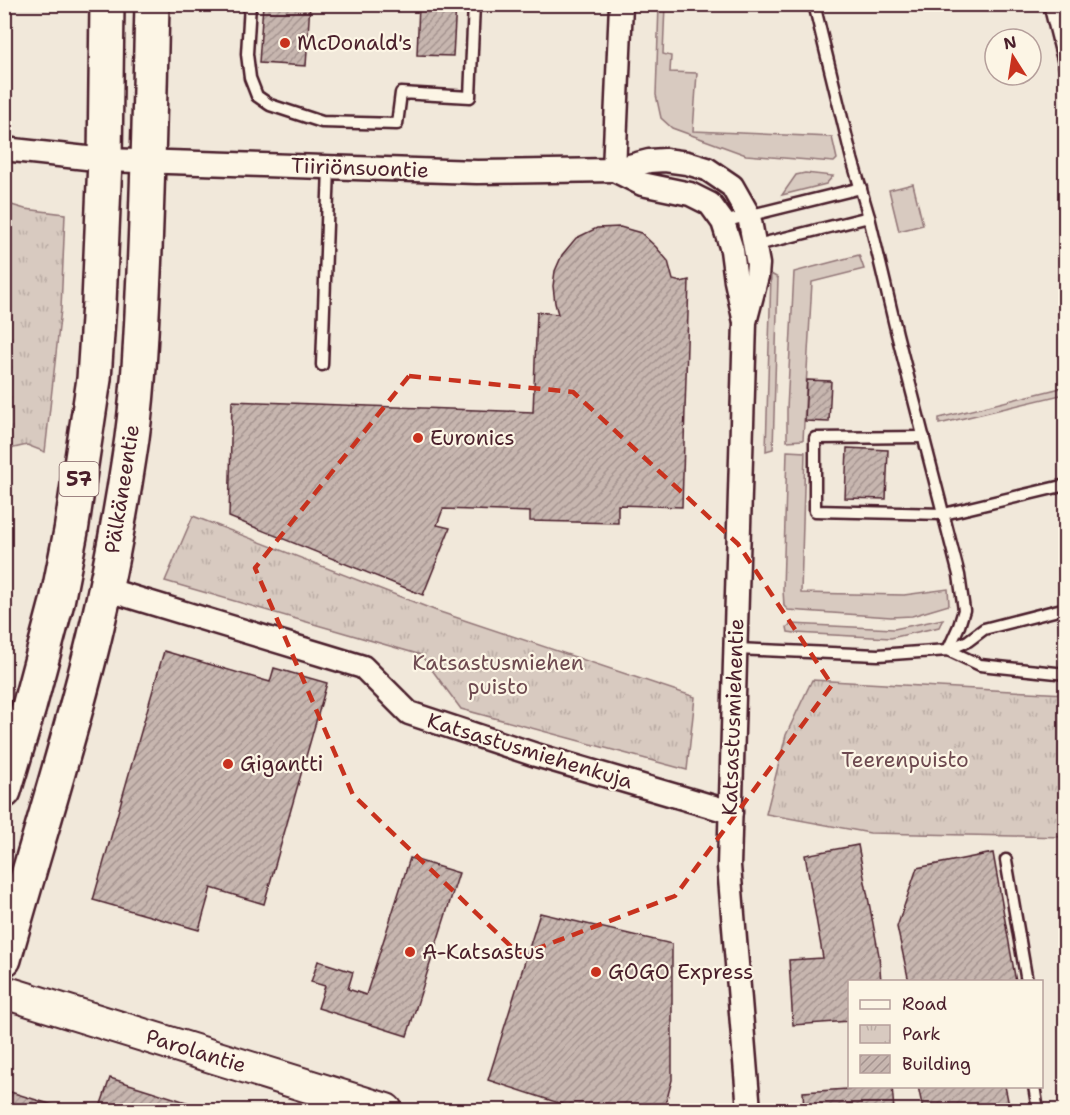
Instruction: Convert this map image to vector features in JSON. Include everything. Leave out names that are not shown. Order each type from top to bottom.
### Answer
[{"type":"main road","name":"Pälkäneentie","points":[[4,791],[57,602],[83,457],[94,379],[105,160],[107,4]]},
{"type":"main road","name":"Pälkäneentie","points":[[4,959],[71,729],[105,589],[129,456],[138,372],[149,161],[152,4]]},
{"type":"main road","name":"Parolantie","points":[[4,992],[327,1102],[386,1110]]},
{"type":"street","points":[[614,170],[621,4]]},
{"type":"street","name":"Tiiriönsuontie","points":[[4,149],[105,160],[477,172],[614,170]]},
{"type":"street","name":"Katsastusmiehentie","points":[[614,170],[649,161],[665,160],[687,163],[707,170],[732,186],[748,216],[743,248]]},
{"type":"street","name":"Katsastusmiehentie","points":[[614,170],[642,184],[700,198],[710,204],[758,264],[758,276],[745,322],[729,866],[750,1110]]},
{"type":"street","name":"Katsastusmiehenkuja","points":[[105,589],[363,667],[409,713],[536,755],[731,812]]},
{"type":"lane","points":[[250,4],[247,54],[250,78],[257,96],[270,105],[322,122],[397,124],[401,93],[470,97],[474,4]]},
{"type":"lane","points":[[814,4],[959,575],[964,610],[948,650]]},
{"type":"lane","points":[[1049,4],[1065,72]]},
{"type":"lane","points":[[322,364],[329,167]]},
{"type":"lane","points":[[723,222],[861,188]]},
{"type":"lane","points":[[743,248],[869,217]]},
{"type":"lane","points":[[924,437],[816,438],[815,511],[944,514],[1065,485]]},
{"type":"lane","points":[[736,649],[878,655],[948,650],[968,641],[984,629],[1065,608]]},
{"type":"lane","points":[[948,650],[980,665],[1065,674]]},
{"type":"lane","points":[[1006,860],[1027,980]]},
{"type":"lane","points":[[1034,1088],[1038,1110]]},
{"type":"highlighted area","points":[[409,376],[573,392],[738,544],[832,685],[675,896],[520,955],[353,795],[255,568]]},
{"type":"green space","points":[[659,5],[665,5],[663,54],[671,56],[670,72],[697,73],[693,131],[832,137],[837,159],[834,162],[746,155],[672,128],[661,118],[656,95]]},
{"type":"green space","points":[[805,173],[833,176],[826,184],[782,195],[796,175]]},
{"type":"green space","points":[[913,184],[923,225],[899,231],[889,190]]},
{"type":"green space","points":[[5,203],[25,209],[65,214],[61,309],[45,452],[27,445],[5,450]]},
{"type":"green space","points":[[859,255],[864,269],[812,282],[803,440],[787,441],[794,272]]},
{"type":"green space","points":[[771,274],[778,278],[773,449],[766,451]]},
{"type":"green space","points":[[1065,387],[1065,394],[939,424],[939,418]]},
{"type":"green space","points":[[787,451],[805,452],[801,593],[904,595],[948,589],[949,605],[912,616],[891,617],[788,610],[784,606],[783,590]]},
{"type":"green space","name":"Katsastusmiehen puisto","points":[[193,516],[437,611],[695,697],[687,770],[461,709],[421,655],[165,581]]},
{"type":"green space","points":[[943,619],[939,627],[891,638],[795,633],[788,632],[787,627],[791,624],[894,629]]},
{"type":"green space","name":"Teerenpuisto","points":[[812,680],[1065,694],[1065,837],[870,833],[766,814],[786,735]]},
{"type":"building","points":[[263,4],[310,4],[306,66],[259,63]]},
{"type":"building","points":[[419,4],[456,4],[453,56],[417,55]]},
{"type":"building","points":[[620,227],[641,233],[656,247],[668,261],[673,280],[681,282],[689,280],[682,507],[618,505],[618,523],[530,521],[530,512],[443,509],[437,525],[450,528],[423,595],[229,517],[232,401],[533,412],[537,312],[558,314],[553,286],[555,271],[562,255],[576,238],[597,228]]},
{"type":"building","points":[[807,380],[831,381],[829,422],[805,421]]},
{"type":"building","points":[[847,448],[888,450],[886,499],[845,498]]},
{"type":"building","points":[[164,651],[270,682],[274,668],[327,683],[264,904],[211,888],[199,930],[93,900]]},
{"type":"building","points":[[858,845],[879,955],[881,980],[848,980],[848,1021],[793,1025],[789,960],[823,958],[805,855]]},
{"type":"building","points":[[993,853],[1016,980],[909,980],[897,927],[917,868]]},
{"type":"building","points":[[410,858],[459,873],[407,1036],[318,1008],[325,986],[311,982],[318,961],[353,972],[348,989],[366,995]]},
{"type":"building","points":[[540,913],[672,944],[672,1080],[664,1110],[580,1110],[488,1080]]},
{"type":"building","points":[[110,1078],[202,1107],[201,1110],[99,1110]]},
{"type":"building","points":[[892,1088],[894,1110],[804,1110],[803,1092]]},
{"type":"building","points":[[918,1088],[1005,1088],[1010,1110],[923,1110]]},
{"type":"building","points":[[4,1090],[69,1110],[4,1110]]},
{"type":"place","name":"McDonald's","points":[[285,43]]},
{"type":"place","name":"Euronics","points":[[418,438]]},
{"type":"place","name":"Gigantti","points":[[228,764]]},
{"type":"place","name":"A-Katsastus","points":[[410,952]]},
{"type":"place","name":"GOGO Express","points":[[596,972]]}]
